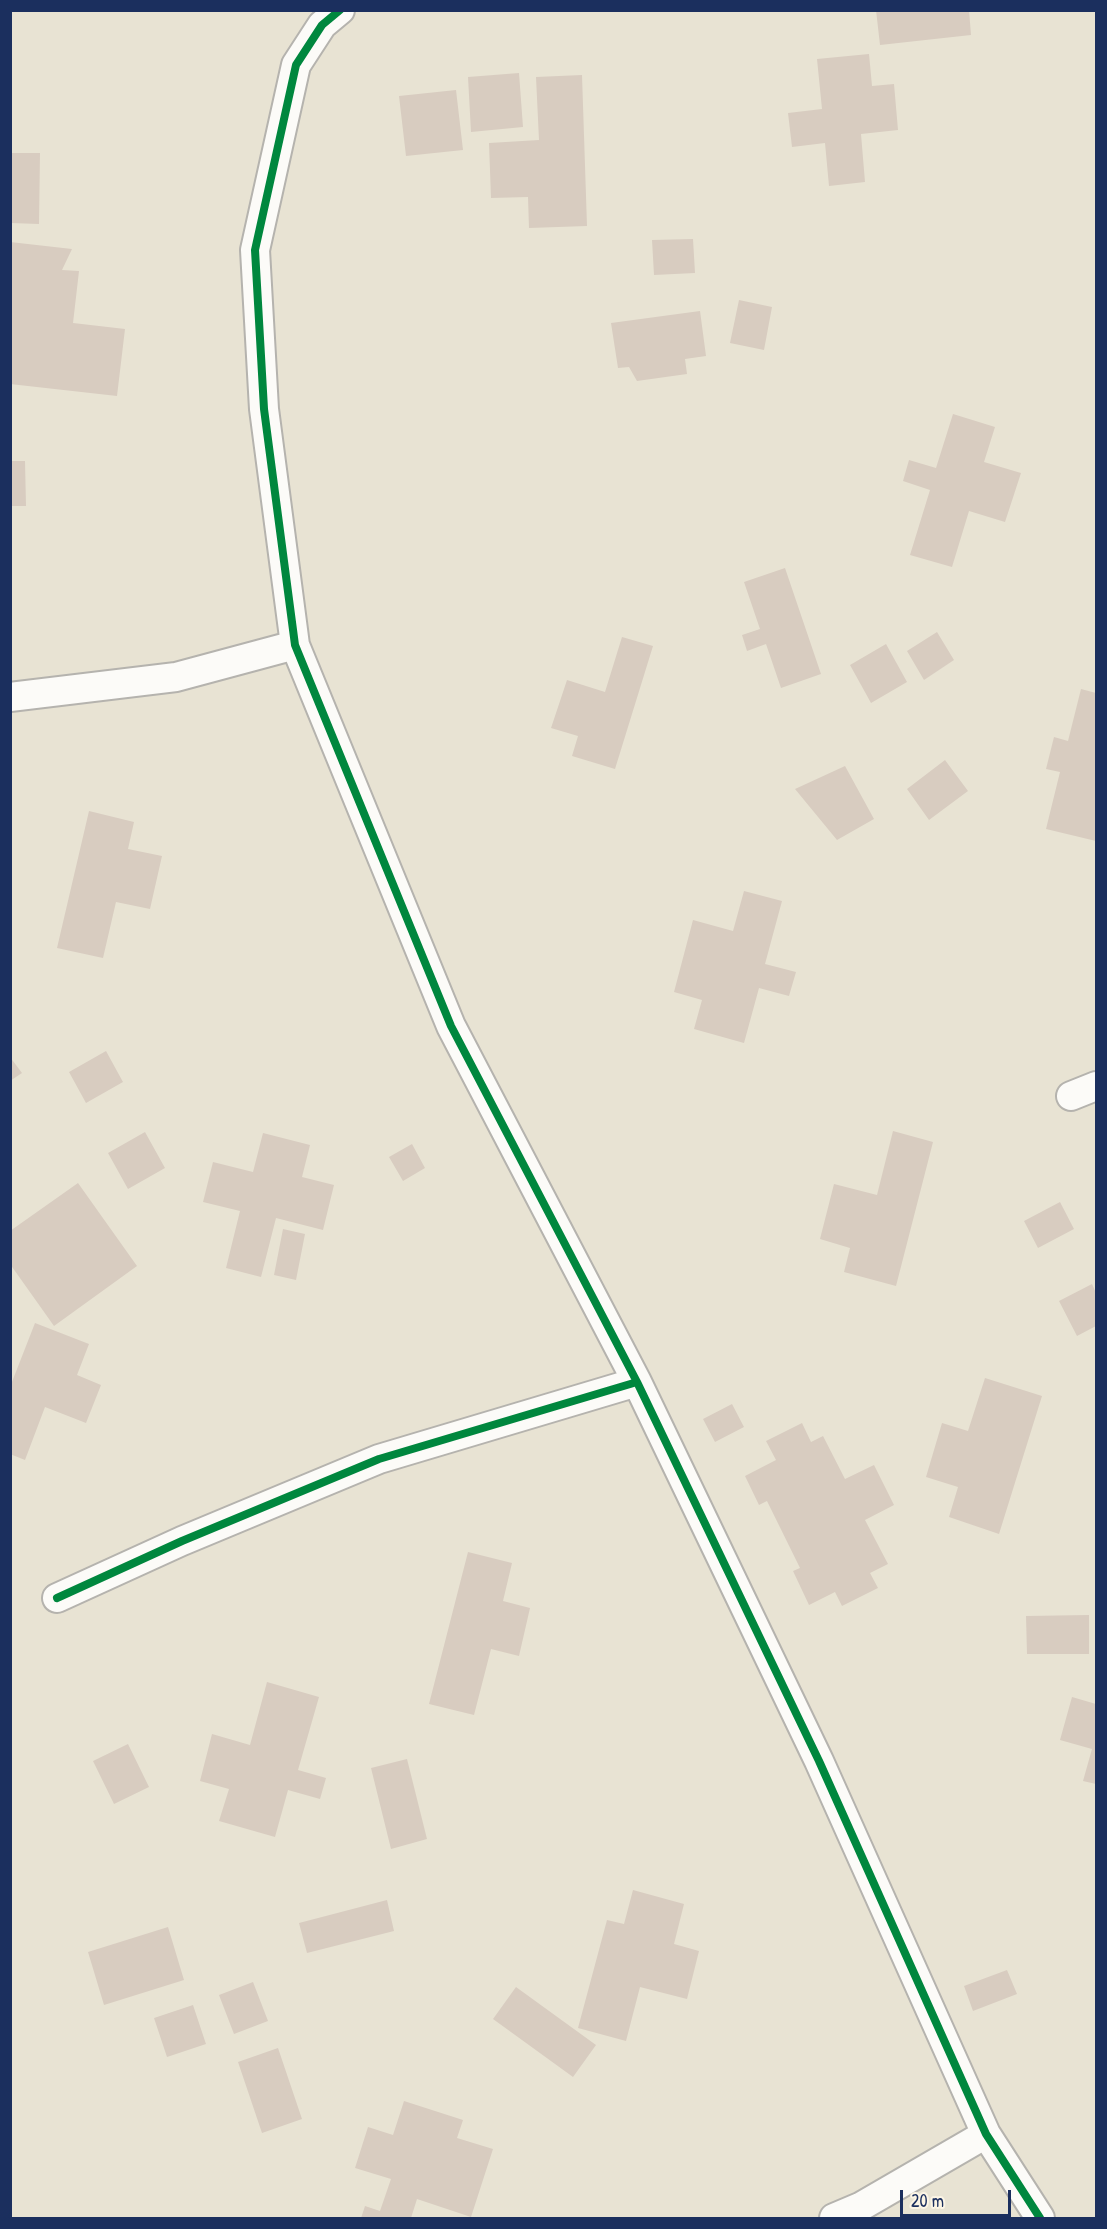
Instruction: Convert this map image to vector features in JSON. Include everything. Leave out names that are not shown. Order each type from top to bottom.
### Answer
[{"type":"street","points":[[340,10],[322,25],[296,65],[255,249],[264,409],[295,645],[451,1026],[637,1382],[819,1761],[986,2134],[1040,2218]]},
{"type":"street","points":[[10,697],[176,676],[295,645]]},
{"type":"street","points":[[57,1598],[182,1541],[379,1460],[637,1382]]},
{"type":"street","points":[[834,2218],[860,2207],[986,2134]]},
{"type":"building","points":[[876,10],[969,10],[971,35],[880,45]]},
{"type":"building","points":[[869,54],[872,86],[894,84],[898,130],[861,134],[865,182],[829,186],[825,143],[792,147],[788,113],[822,109],[817,59]]},
{"type":"building","points":[[519,73],[523,127],[471,132],[468,77]]},
{"type":"building","points":[[582,75],[587,226],[529,228],[528,197],[491,198],[489,143],[539,140],[536,77]]},
{"type":"building","points":[[456,90],[463,150],[406,156],[399,96]]},
{"type":"building","points":[[10,153],[40,153],[39,224],[10,223]]},
{"type":"building","points":[[693,239],[695,273],[654,275],[652,240]]},
{"type":"building","points":[[10,242],[72,249],[62,270],[79,271],[73,323],[125,329],[117,396],[10,384]]},
{"type":"building","points":[[739,300],[772,307],[764,350],[730,343]]},
{"type":"building","points":[[700,311],[706,356],[685,359],[687,374],[637,381],[629,367],[618,368],[611,323]]},
{"type":"building","points":[[953,414],[995,427],[984,462],[1021,473],[1005,522],[969,511],[952,567],[910,555],[930,490],[903,481],[909,460],[936,468]]},
{"type":"building","points":[[10,461],[25,461],[26,506],[10,506]]},
{"type":"building","points":[[785,568],[821,674],[781,688],[766,644],[747,651],[742,635],[760,629],[744,582]]},
{"type":"building","points":[[937,632],[954,660],[924,680],[907,651]]},
{"type":"building","points":[[622,637],[653,646],[615,769],[572,756],[578,736],[551,728],[567,680],[605,692]]},
{"type":"building","points":[[886,644],[907,682],[871,703],[850,665]]},
{"type":"building","points":[[1081,689],[1096,693],[1096,841],[1046,829],[1060,772],[1046,769],[1054,737],[1068,741]]},
{"type":"building","points":[[945,760],[968,791],[929,820],[907,789]]},
{"type":"building","points":[[845,766],[874,819],[837,840],[795,789]]},
{"type":"building","points":[[89,811],[134,822],[128,849],[162,856],[150,909],[116,902],[103,958],[57,948]]},
{"type":"building","points":[[744,891],[782,901],[765,964],[796,972],[789,996],[759,988],[744,1043],[694,1029],[702,1000],[674,992],[693,920],[733,931]]},
{"type":"building","points":[[106,1051],[123,1082],[86,1103],[69,1072]]},
{"type":"building","points":[[10,1057],[22,1073],[10,1081]]},
{"type":"building","points":[[893,1131],[933,1142],[896,1286],[844,1272],[850,1248],[820,1239],[834,1184],[877,1195]]},
{"type":"building","points":[[145,1132],[165,1168],[128,1189],[108,1153]]},
{"type":"building","points":[[263,1133],[310,1145],[302,1177],[334,1185],[323,1230],[276,1218],[261,1277],[226,1268],[240,1211],[203,1202],[213,1162],[253,1172]]},
{"type":"building","points":[[412,1144],[425,1168],[403,1181],[389,1157]]},
{"type":"building","points":[[78,1183],[137,1266],[54,1326],[10,1264],[10,1231]]},
{"type":"building","points":[[1060,1202],[1074,1229],[1038,1248],[1024,1221]]},
{"type":"building","points":[[283,1229],[305,1234],[296,1280],[274,1275]]},
{"type":"building","points":[[1092,1284],[1096,1293],[1096,1326],[1077,1336],[1059,1301]]},
{"type":"building","points":[[35,1323],[89,1344],[77,1375],[101,1385],[86,1423],[45,1407],[25,1460],[10,1454],[10,1387]]},
{"type":"building","points":[[985,1378],[1042,1396],[999,1534],[949,1517],[958,1487],[926,1477],[942,1423],[968,1431]]},
{"type":"building","points":[[732,1404],[744,1427],[715,1442],[703,1419]]},
{"type":"building","points":[[802,1423],[811,1442],[823,1436],[845,1479],[874,1465],[894,1505],[865,1520],[888,1564],[870,1573],[878,1588],[842,1606],[835,1592],[809,1605],[793,1571],[800,1568],[767,1501],[759,1505],[745,1476],[776,1460],[766,1441]]},
{"type":"building","points":[[468,1552],[512,1563],[503,1601],[530,1608],[519,1656],[491,1649],[474,1715],[429,1704]]},
{"type":"building","points":[[1089,1615],[1089,1654],[1027,1654],[1026,1616]]},
{"type":"building","points":[[267,1682],[319,1697],[298,1770],[326,1778],[320,1799],[288,1790],[275,1837],[219,1821],[229,1789],[200,1781],[212,1734],[250,1745]]},
{"type":"building","points":[[1072,1697],[1096,1704],[1096,1784],[1083,1781],[1092,1749],[1060,1740]]},
{"type":"building","points":[[128,1744],[149,1787],[114,1804],[93,1761]]},
{"type":"building","points":[[407,1759],[427,1839],[391,1849],[371,1768]]},
{"type":"building","points":[[633,1890],[684,1904],[674,1944],[699,1951],[687,1999],[640,1987],[626,2041],[578,2028],[607,1920],[624,1924]]},
{"type":"building","points":[[387,1900],[394,1931],[307,1953],[299,1923]]},
{"type":"building","points":[[168,1927],[184,1980],[104,2005],[88,1952]]},
{"type":"building","points":[[1007,1970],[1017,1994],[973,2011],[964,1986]]},
{"type":"building","points":[[253,1982],[268,2021],[234,2034],[219,1995]]},
{"type":"building","points":[[516,1987],[596,2045],[573,2077],[493,2019]]},
{"type":"building","points":[[193,2005],[206,2044],[167,2057],[154,2018]]},
{"type":"building","points":[[278,2048],[302,2119],[262,2133],[238,2062]]},
{"type":"building","points":[[404,2101],[463,2120],[457,2138],[493,2149],[471,2217],[417,2199],[411,2218],[361,2218],[365,2206],[380,2211],[391,2179],[355,2168],[368,2127],[393,2135]]},
{"type":"cycle path","points":[[340,10],[322,25],[296,65],[255,250],[264,409],[295,645],[451,1026],[637,1382],[819,1761],[986,2134],[1040,2218]]},
{"type":"cycle path","points":[[57,1598],[182,1541],[379,1459],[637,1382]]}]
